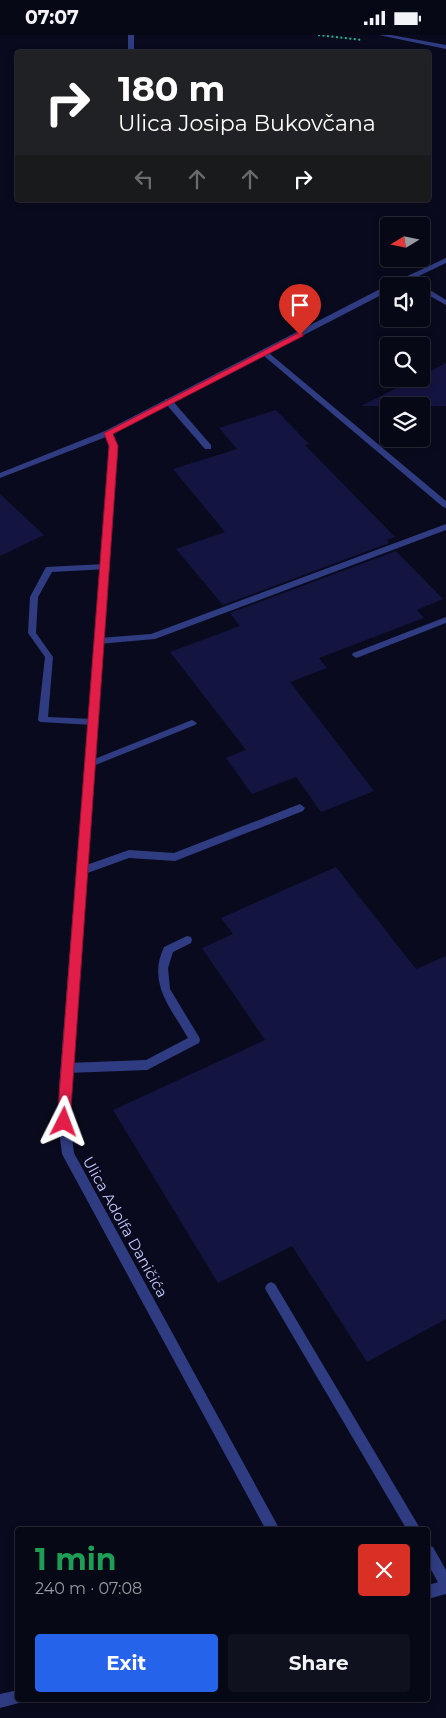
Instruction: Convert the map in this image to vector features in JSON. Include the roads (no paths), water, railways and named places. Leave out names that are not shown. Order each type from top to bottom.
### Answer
[{"type":"street","points":[[131,35],[131,50]]},
{"type":"street","points":[[382,35],[446,47]]},
{"type":"street","points":[[410,277],[446,260]]},
{"type":"street","points":[[0,476],[108,433],[380,293]]},
{"type":"street","points":[[430,293],[446,303]]},
{"type":"street","points":[[265,353],[446,505]]},
{"type":"street","points":[[168,401],[208,447]]},
{"type":"street","name":"Ulica Adolfa Daničića","points":[[108,433],[114,446],[67,1068],[64,1122],[68,1154],[271,1527]]},
{"type":"street","points":[[99,641],[152,637],[446,527]]},
{"type":"street","points":[[93,722],[43,720],[50,657],[32,633],[34,597],[49,569],[105,567]]},
{"type":"street","points":[[356,655],[446,620]]},
{"type":"street","points":[[90,764],[192,723]]},
{"type":"street","points":[[82,871],[129,854],[175,857],[300,808]]},
{"type":"street","points":[[67,1068],[147,1065],[195,1041],[165,989],[163,969],[168,950],[188,940]]},
{"type":"street","points":[[270,1288],[412,1527]]},
{"type":"street","points":[[430,1555],[446,1583]]},
{"type":"street","points":[[430,1591],[446,1587]]},
{"type":"street","points":[[0,1701],[15,1698]]}]
